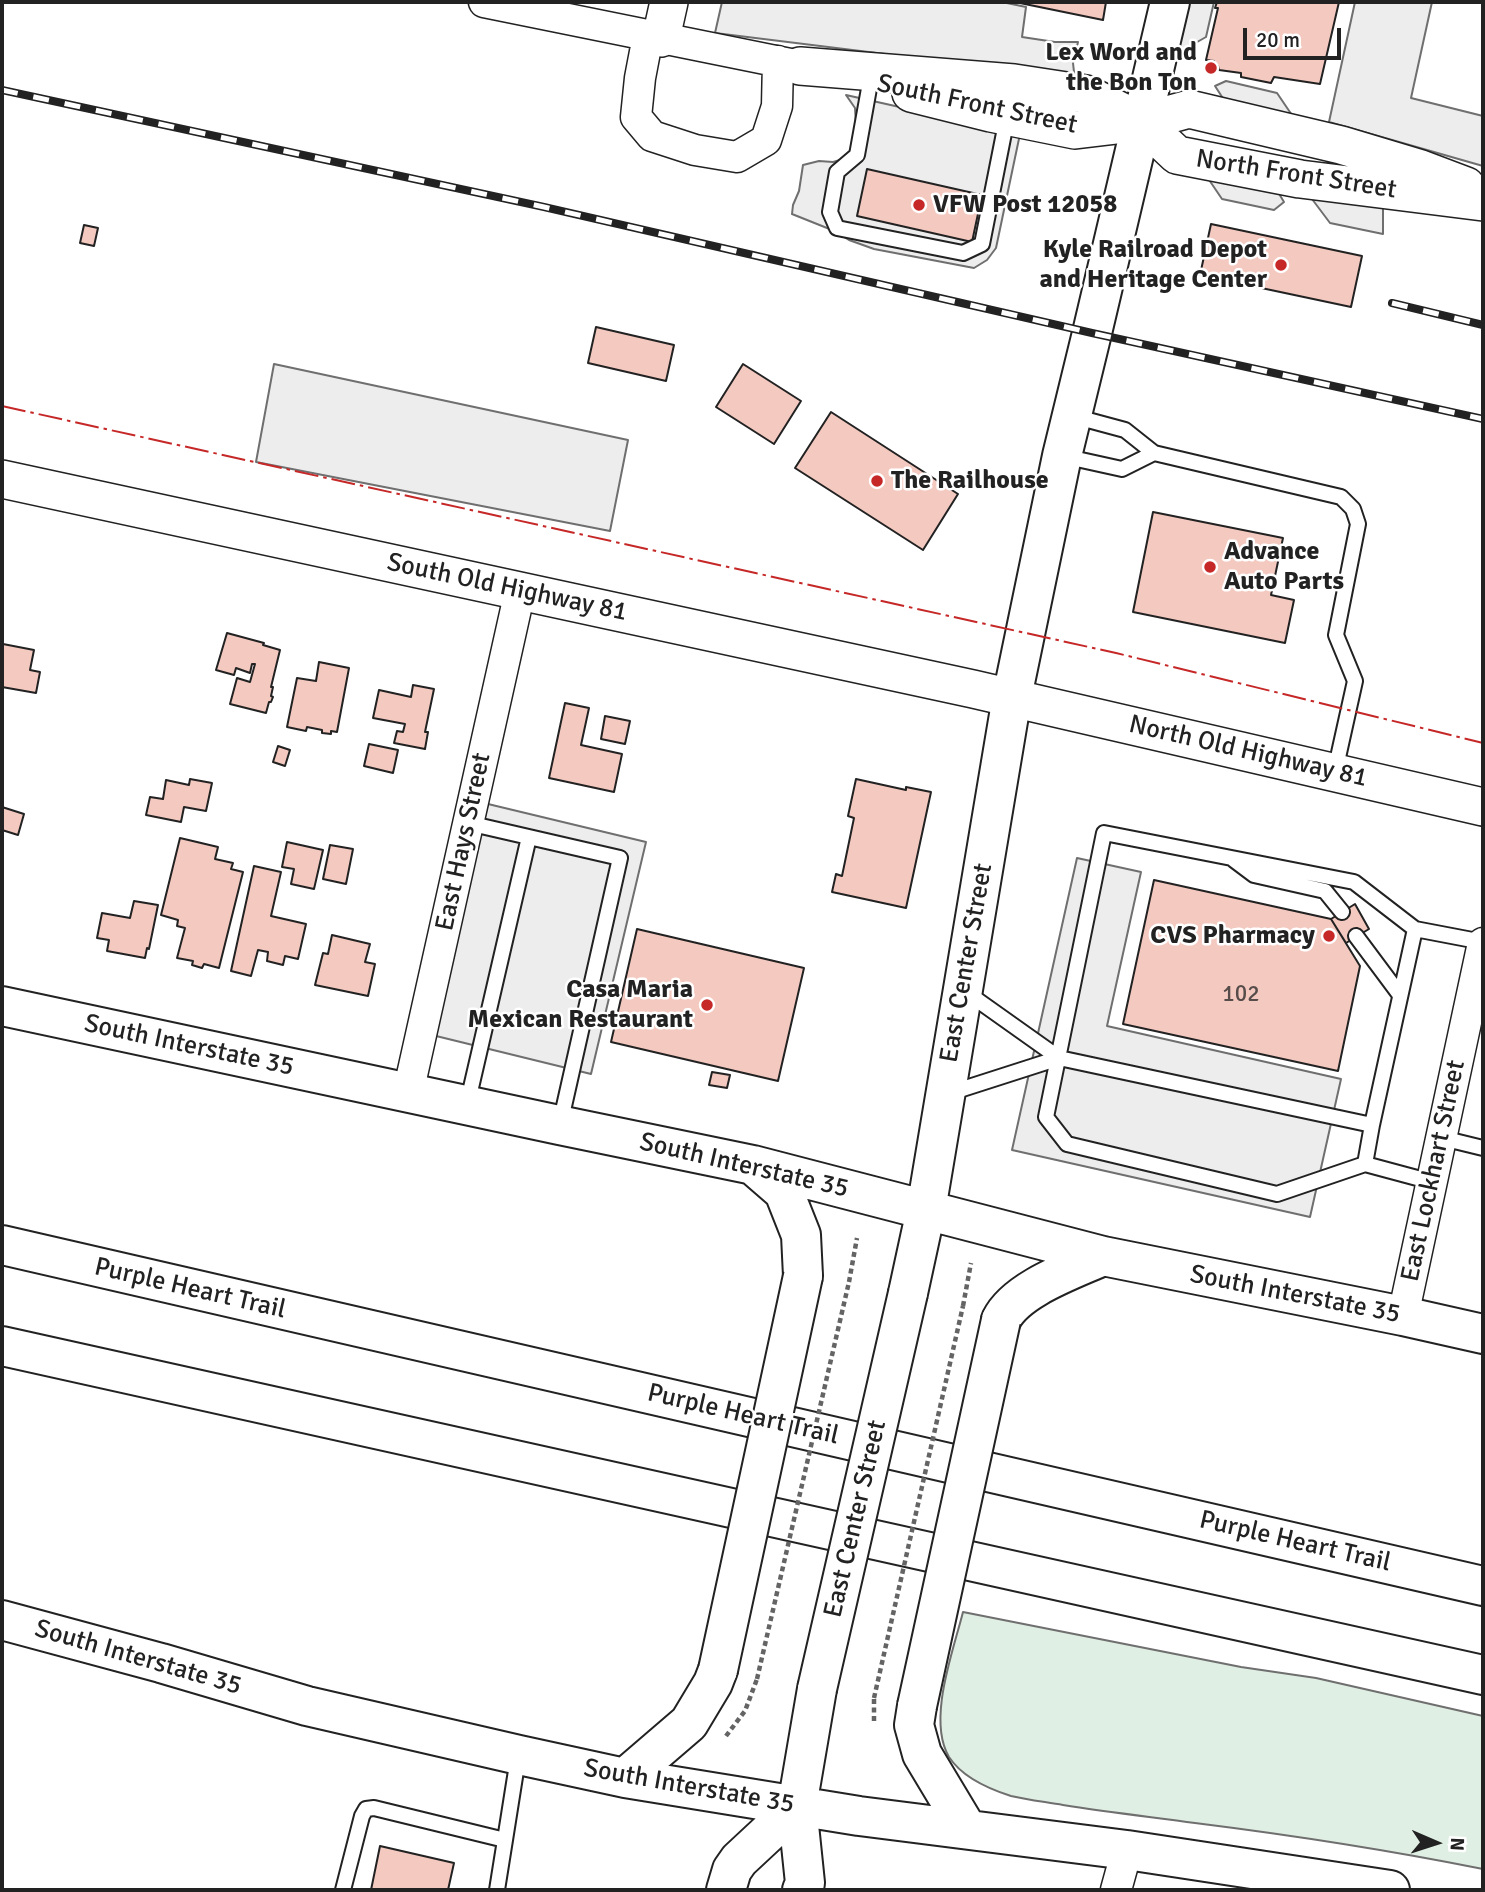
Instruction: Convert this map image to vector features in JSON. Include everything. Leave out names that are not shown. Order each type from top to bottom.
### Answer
[{"type":"main road","name":"East Center Street","points":[[802,1890],[805,1883],[797,1806],[817,1689],[926,1210],[1012,697],[1062,456],[1170,2]]},
{"type":"main road","name":"South Interstate 35","points":[[2,1006],[753,1165],[1103,1256],[1483,1334]]},
{"type":"main road","points":[[625,1778],[689,1723],[718,1670],[803,1276],[801,1235],[784,1192],[753,1165]]},
{"type":"main road","name":"Purple Heart Trail","points":[[2,1245],[1483,1586]]},
{"type":"main road","points":[[967,1829],[922,1754],[914,1725],[1001,1320],[1005,1311],[1026,1293],[1103,1256]]},
{"type":"main road","points":[[2,1346],[1483,1675]]},
{"type":"main road","name":"South Interstate 35","points":[[2,1620],[307,1706],[625,1778],[859,1816],[1127,1850],[1390,1890]]},
{"type":"main road","points":[[726,1890],[732,1870],[739,1860],[797,1806]]},
{"type":"street","name":"South Front Street","points":[[484,2],[789,63],[1010,100]]},
{"type":"street","points":[[669,2],[640,78],[636,117],[652,136],[695,150],[737,157],[766,141],[789,63]]},
{"type":"street","name":"South Front Street","points":[[789,63],[870,83],[1010,100],[1086,94],[1142,122]]},
{"type":"street","name":"North Front Street","points":[[1142,122],[1189,109],[1341,145],[1421,169],[1483,193]]},
{"type":"street","name":"North Front Street","points":[[1142,122],[1177,155],[1300,179],[1483,202]]},
{"type":"street","name":"South Old Highway 81","points":[[2,479],[1012,697]]},
{"type":"street","name":"East Hays Street","points":[[408,1093],[520,591]]},
{"type":"street","name":"North Old Highway 81","points":[[1012,697],[1483,807]]},
{"type":"street","name":"East Lockhart Street","points":[[1403,1317],[1483,942]]},
{"type":"street","points":[[1116,1890],[1127,1850]]},
{"type":"lane","points":[[870,83],[857,155],[837,172],[830,212],[837,228],[963,253],[982,244],[1010,100]]},
{"type":"lane","points":[[1072,415],[1125,430],[1154,453],[1341,497],[1353,509],[1358,524],[1336,635],[1355,681],[1335,772]]},
{"type":"lane","points":[[1062,456],[1122,469],[1154,453]]},
{"type":"lane","points":[[468,823],[620,858],[559,1125]]},
{"type":"lane","points":[[1432,1182],[1365,1164],[1276,1194],[1067,1144],[1046,1117],[1104,833],[1354,881],[1415,929],[1483,942]]},
{"type":"lane","points":[[467,1105],[529,837]]},
{"type":"lane","points":[[1230,857],[1254,875],[1325,891],[1342,912]]},
{"type":"lane","points":[[1365,1164],[1415,929]]},
{"type":"lane","points":[[1356,936],[1400,995]]},
{"type":"lane","points":[[963,989],[1059,1058],[1372,1125]]},
{"type":"lane","points":[[945,1095],[1059,1058]]},
{"type":"lane","points":[[1441,1138],[1483,1148]]},
{"type":"lane","points":[[497,1890],[519,1755]]},
{"type":"lane","points":[[343,1890],[366,1809],[374,1808],[505,1839]]},
{"type":"path","points":[[757,1679],[857,1238]]},
{"type":"path","points":[[874,1721],[874,1698],[971,1263]]},
{"type":"green space","points":[[963,1612],[1241,1667],[1316,1678],[1483,1716],[1483,1869],[1303,1838],[1030,1800],[985,1786],[954,1764],[943,1742],[940,1724],[948,1666]]},
{"type":"shaded area","points":[[722,2],[1002,2],[1026,7],[1022,37],[1078,42],[1073,63],[1074,72],[1079,78],[715,33]]},
{"type":"shaded area","points":[[1188,2],[1214,2],[1206,37],[1176,54]]},
{"type":"shaded area","points":[[1355,2],[1432,2],[1411,98],[1483,116],[1483,166],[1329,122]]},
{"type":"shaded area","points":[[1226,81],[1277,93],[1298,124],[1226,103],[1215,86]]},
{"type":"shaded area","points":[[846,95],[1020,134],[996,248],[987,260],[974,268],[874,249],[792,214],[803,165],[819,161],[833,162],[851,152],[856,125],[855,108]]},
{"type":"shaded area","points":[[1201,168],[1275,187],[1284,202],[1274,210],[1222,199]]},
{"type":"shaded area","points":[[1306,191],[1383,208],[1383,234],[1330,223]]},
{"type":"shaded area","points":[[274,364],[628,440],[610,531],[256,462]]},
{"type":"shaded area","points":[[488,804],[646,842],[591,1074],[432,1035]]},
{"type":"shaded area","points":[[1077,858],[1141,872],[1107,1026],[1341,1079],[1310,1217],[1012,1150]]},
{"type":"building","points":[[1015,2],[1106,2],[1103,20]]},
{"type":"building","points":[[1217,2],[1339,2],[1320,84],[1274,77],[1271,83],[1241,77],[1241,73],[1219,70],[1218,66],[1213,64],[1214,61],[1206,60],[1218,8],[1215,8]]},
{"type":"building","name":"VFW Post 12058","points":[[867,169],[982,195],[972,242],[857,216]]},
{"type":"building","name":"Kyle Railroad Depot and Heritage Center","points":[[1211,224],[1362,256],[1351,307],[1200,275]]},
{"type":"building","points":[[84,225],[98,228],[94,246],[80,243]]},
{"type":"building","points":[[596,327],[674,345],[666,381],[588,363]]},
{"type":"building","points":[[743,364],[801,401],[774,444],[716,407]]},
{"type":"building","name":"The Railhouse","points":[[831,412],[958,494],[923,550],[795,468]]},
{"type":"building","name":"Advance Auto Parts","points":[[1153,512],[1283,538],[1271,595],[1294,600],[1285,643],[1133,612]]},
{"type":"building","points":[[227,633],[280,650],[271,687],[273,697],[266,713],[230,704],[237,678],[250,682],[255,664],[252,664],[250,673],[236,668],[234,675],[216,670]]},
{"type":"building","points":[[3,644],[34,650],[30,670],[40,672],[36,693],[2,687]]},
{"type":"building","points":[[319,662],[349,668],[337,732],[331,731],[331,734],[307,727],[306,731],[287,727],[297,678],[316,681]]},
{"type":"building","points":[[413,685],[434,689],[425,732],[428,732],[425,749],[394,743],[397,731],[403,732],[405,724],[373,718],[379,690],[411,697]]},
{"type":"building","points":[[565,703],[589,708],[581,745],[622,754],[614,792],[549,778]]},
{"type":"building","points":[[605,716],[630,721],[625,744],[601,739]]},
{"type":"building","points":[[369,744],[398,750],[393,773],[364,766]]},
{"type":"building","points":[[278,746],[290,750],[285,766],[273,762]]},
{"type":"building","points":[[190,779],[212,783],[206,811],[184,807],[181,822],[146,815],[150,797],[163,799],[166,780],[189,785]]},
{"type":"building","points":[[856,779],[906,790],[906,787],[931,792],[906,908],[832,892],[836,874],[842,876],[854,818],[848,816]]},
{"type":"building","points":[[2,807],[24,814],[18,835],[2,830]]},
{"type":"building","points":[[180,838],[218,847],[215,859],[233,863],[231,869],[243,872],[219,968],[204,964],[202,968],[192,965],[193,961],[177,958],[185,928],[177,926],[178,920],[161,915]]},
{"type":"building","points":[[287,842],[323,850],[314,889],[291,884],[294,869],[282,867]]},
{"type":"building","points":[[330,845],[353,849],[346,884],[323,879]]},
{"type":"building","points":[[254,866],[281,872],[271,916],[306,924],[298,959],[285,956],[283,965],[267,961],[268,952],[258,950],[251,976],[231,971]]},
{"type":"building","name":"CVS Pharmacy","points":[[1154,880],[1331,919],[1360,966],[1338,1071],[1123,1024]]},
{"type":"building","points":[[134,901],[158,905],[145,958],[107,951],[109,940],[97,938],[102,913],[130,918]]},
{"type":"building","points":[[1355,904],[1369,929],[1346,943],[1331,919]]},
{"type":"building","name":"Casa Maria Mexican Restaurant","points":[[637,929],[804,968],[778,1081],[611,1042]]},
{"type":"building","points":[[332,935],[370,944],[365,962],[375,964],[368,996],[315,985],[323,953],[328,954]]},
{"type":"building","points":[[712,1072],[730,1075],[727,1088],[709,1085]]},
{"type":"building","points":[[380,1846],[454,1863],[448,1890],[371,1890]]},
{"type":"railway","points":[[2,90],[544,207],[1092,333],[1483,419]]},
{"type":"railway","points":[[1392,303],[1483,325]]},
{"type":"power","points":[[2,406],[1116,653],[1483,743]]},
{"type":"place","name":"Lex Word and the Bon Ton","points":[[1211,68]]},
{"type":"place","name":"VFW Post 12058","points":[[919,205]]},
{"type":"place","name":"Kyle Railroad Depot and Heritage Center","points":[[1281,265]]},
{"type":"place","name":"The Railhouse","points":[[877,481]]},
{"type":"place","name":"Advance Auto Parts","points":[[1210,567]]},
{"type":"place","name":"CVS Pharmacy","points":[[1329,936]]},
{"type":"place","name":"Casa Maria Mexican Restaurant","points":[[707,1005]]}]
